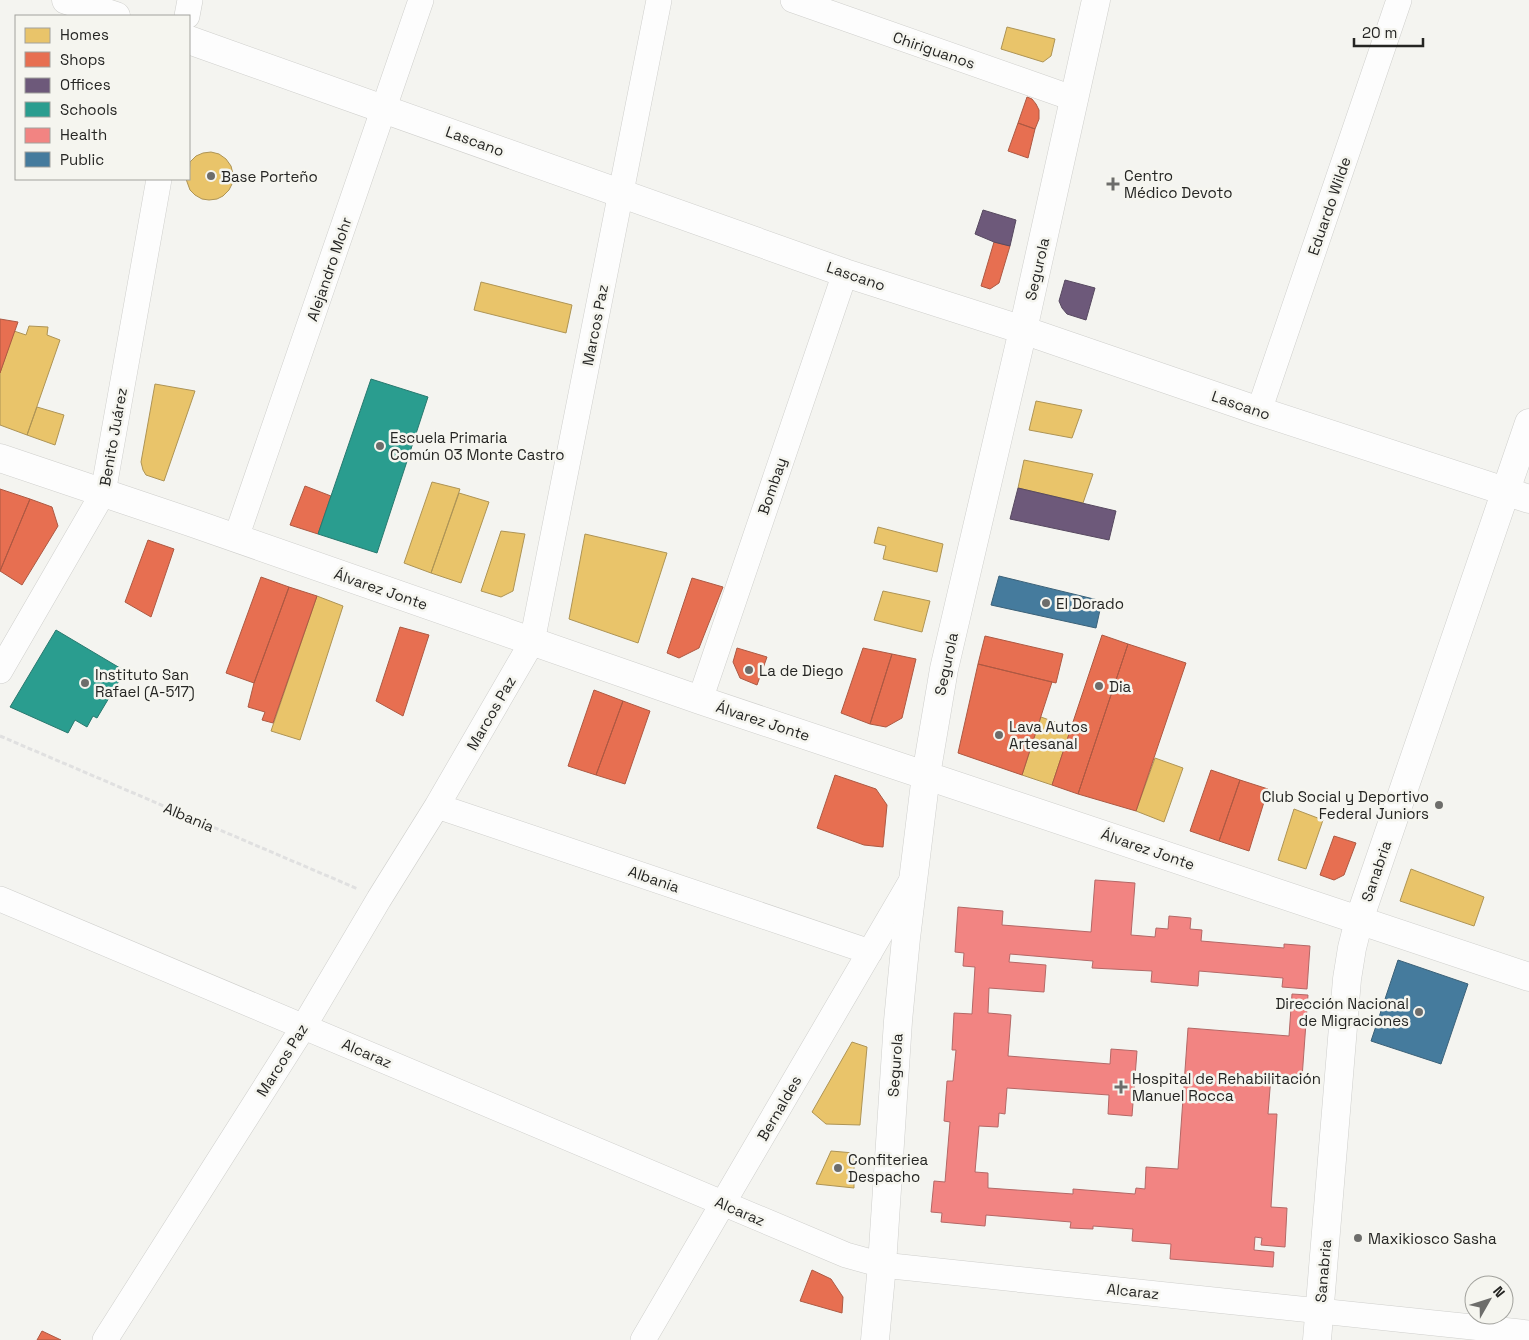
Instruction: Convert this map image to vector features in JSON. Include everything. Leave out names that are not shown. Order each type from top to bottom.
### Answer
[{"type":"street","points":[[66,0],[113,15]]},
{"type":"street","points":[[187,15],[190,0]]},
{"type":"street","name":"Alejandro Mohr","points":[[236,538],[421,0]]},
{"type":"street","name":"Marcos Paz","points":[[105,1340],[304,1026],[379,898],[437,806],[532,642],[659,0]]},
{"type":"street","name":"Chiriguanos","points":[[793,0],[1075,99]]},
{"type":"street","name":"Segurola","points":[[875,1340],[882,1265],[898,1021],[926,774],[944,669],[1023,330],[1096,0]]},
{"type":"street","name":"Eduardo Wilde","points":[[1259,411],[1399,0]]},
{"type":"street","name":"Lascano","points":[[190,40],[845,273],[1023,330],[1259,411],[1517,496]]},
{"type":"street","name":"Benito Juárez","points":[[0,671],[103,493],[159,180]]},
{"type":"street","name":"Bombay","points":[[700,700],[845,273]]},
{"type":"street","name":"Sanabria","points":[[1318,1340],[1347,979],[1352,948],[1359,920],[1517,496],[1529,423]]},
{"type":"street","name":"Álvarez Jonte","points":[[0,458],[236,538],[700,700],[1529,976]]},
{"type":"street","name":"Albania","points":[[437,806],[870,952]]},
{"type":"street","name":"Bernaldes","points":[[643,1340],[914,876]]},
{"type":"street","name":"Alcaraz","points":[[0,899],[846,1256],[882,1265],[1529,1333]]},
{"type":"path","name":"Albania","points":[[0,736],[379,898]]},
{"type":"building: Homes","points":[[1007,27],[1055,39],[1051,56],[1043,62],[1001,49]]},
{"type":"building: Homes","name":"Base Porteño","points":[[203,153],[219,154],[231,166],[233,182],[229,190],[217,199],[202,199],[195,195],[190,190],[186,180],[190,180],[190,162],[196,156]]},
{"type":"building: Homes","points":[[481,282],[572,305],[566,333],[474,310]]},
{"type":"building: Homes","points":[[29,326],[48,327],[47,335],[60,340],[27,435],[0,425],[0,373],[14,331],[26,335]]},
{"type":"building: Homes","points":[[155,384],[195,391],[164,481],[146,475],[141,462]]},
{"type":"building: Homes","points":[[1036,401],[1082,410],[1072,438],[1029,430]]},
{"type":"building: Homes","points":[[37,407],[64,415],[55,445],[27,435]]},
{"type":"building: Homes","points":[[1024,460],[1093,474],[1083,503],[1018,488]]},
{"type":"building: Homes","points":[[432,482],[460,489],[431,573],[404,563]]},
{"type":"building: Homes","points":[[459,493],[489,502],[461,583],[431,573]]},
{"type":"building: Homes","points":[[878,527],[943,544],[937,572],[883,559],[886,546],[874,543]]},
{"type":"building: Homes","points":[[501,531],[525,534],[513,591],[501,597],[481,591]]},
{"type":"building: Homes","points":[[585,534],[667,553],[638,643],[569,619]]},
{"type":"building: Homes","points":[[883,591],[930,601],[922,632],[874,620]]},
{"type":"building: Homes","points":[[317,596],[343,606],[300,740],[271,731]]},
{"type":"building: Homes","points":[[1041,717],[1071,728],[1052,785],[1022,775]]},
{"type":"building: Homes","points":[[1155,758],[1183,768],[1164,822],[1136,811]]},
{"type":"building: Homes","points":[[1294,809],[1323,820],[1306,869],[1278,860]]},
{"type":"building: Homes","points":[[1411,869],[1484,897],[1474,926],[1400,901]]},
{"type":"building: Homes","points":[[852,1042],[867,1047],[860,1125],[826,1124],[812,1112]]},
{"type":"building: Homes","name":"Confiteriea Despacho","points":[[831,1151],[854,1153],[854,1188],[816,1184]]},
{"type":"building: Shops","points":[[1027,97],[1032,99],[1039,110],[1039,119],[1035,129],[1018,123]]},
{"type":"building: Shops","points":[[1018,123],[1035,129],[1028,158],[1008,151]]},
{"type":"building: Shops","points":[[994,242],[1010,246],[999,283],[990,289],[981,286]]},
{"type":"building: Shops","points":[[0,319],[18,322],[0,373]]},
{"type":"building: Shops","points":[[305,486],[331,496],[318,534],[290,525]]},
{"type":"building: Shops","points":[[0,489],[30,499],[0,571]]},
{"type":"building: Shops","points":[[30,499],[52,507],[58,526],[22,585],[0,571]]},
{"type":"building: Shops","points":[[148,540],[174,549],[151,617],[125,602]]},
{"type":"building: Shops","points":[[261,577],[289,587],[254,683],[226,673]]},
{"type":"building: Shops","points":[[692,578],[723,587],[699,648],[679,658],[667,653]]},
{"type":"building: Shops","points":[[289,587],[317,596],[273,723],[262,720],[265,712],[248,707],[254,683]]},
{"type":"building: Shops","points":[[400,627],[429,635],[403,716],[376,701]]},
{"type":"building: Shops","name":"Dia","points":[[1102,635],[1128,644],[1078,794],[1052,785]]},
{"type":"building: Shops","points":[[985,636],[1063,654],[1056,683],[978,664]]},
{"type":"building: Shops","points":[[1128,644],[1186,663],[1136,811],[1078,794]]},
{"type":"building: Shops","name":"La de Diego","points":[[737,648],[767,657],[757,685],[740,678],[733,662]]},
{"type":"building: Shops","points":[[863,648],[892,654],[870,724],[841,713]]},
{"type":"building: Shops","points":[[892,654],[916,659],[902,718],[886,727],[870,724]]},
{"type":"building: Shops","name":"Lava Autos Artesanal","points":[[978,664],[1052,682],[1022,775],[958,753]]},
{"type":"building: Shops","points":[[594,690],[623,701],[596,775],[568,766]]},
{"type":"building: Shops","points":[[623,701],[650,711],[625,784],[596,775]]},
{"type":"building: Shops","points":[[1211,770],[1240,780],[1219,841],[1190,831]]},
{"type":"building: Shops","points":[[835,775],[876,789],[887,805],[883,847],[864,845],[817,828]]},
{"type":"building: Shops","points":[[1240,780],[1268,789],[1249,851],[1219,841]]},
{"type":"building: Shops","points":[[1334,836],[1356,843],[1344,875],[1334,880],[1320,875]]},
{"type":"building: Shops","points":[[812,1270],[831,1279],[843,1297],[842,1313],[800,1301]]},
{"type":"building: Shops","points":[[42,1331],[61,1340],[37,1340]]},
{"type":"building: Offices","points":[[983,210],[1016,220],[1010,246],[975,234]]},
{"type":"building: Offices","points":[[1065,280],[1095,288],[1086,320],[1067,314],[1062,308],[1059,301]]},
{"type":"building: Offices","points":[[1018,488],[1116,511],[1109,540],[1010,519]]},
{"type":"building: Schools","name":"Escuela Primaria Común 03 Monte Castro","points":[[371,379],[428,397],[377,553],[318,534]]},
{"type":"building: Schools","name":"Instituto San Rafael (A-517)","points":[[56,630],[125,671],[97,718],[93,716],[87,727],[75,720],[68,733],[10,707]]},
{"type":"building: Health","points":[[1095,880],[1135,883],[1131,935],[1155,937],[1156,928],[1168,929],[1169,916],[1191,918],[1190,929],[1202,930],[1201,941],[1284,948],[1284,944],[1310,946],[1307,989],[1282,987],[1283,978],[1199,971],[1198,986],[1151,982],[1152,971],[1092,968],[1093,961],[1010,954],[1009,962],[1046,965],[1044,992],[989,988],[988,1013],[1011,1015],[1008,1056],[1110,1064],[1111,1049],[1137,1051],[1132,1116],[1108,1114],[1109,1095],[1007,1088],[1005,1114],[999,1113],[998,1127],[979,1126],[975,1172],[988,1173],[988,1188],[1073,1194],[1073,1189],[1135,1194],[1136,1188],[1145,1189],[1146,1167],[1178,1169],[1188,1028],[1289,1036],[1292,994],[1308,995],[1302,1078],[1271,1076],[1268,1114],[1277,1114],[1271,1207],[1287,1208],[1285,1247],[1261,1245],[1262,1238],[1255,1237],[1254,1250],[1274,1252],[1273,1267],[1170,1259],[1171,1244],[1132,1241],[1133,1229],[1093,1226],[1093,1229],[1070,1228],[1071,1222],[986,1215],[985,1226],[941,1222],[942,1213],[931,1212],[934,1181],[945,1182],[950,1122],[944,1121],[947,1081],[953,1081],[956,1050],[952,1050],[954,1013],[972,1014],[975,967],[963,966],[964,953],[955,952],[958,907],[1003,911],[1002,925],[1091,932]]},
{"type":"building: Public","name":"El Dorado","points":[[999,576],[1102,601],[1096,628],[991,605]]},
{"type":"building: Public","name":"Dirección Nacional de Migraciones","points":[[1398,960],[1468,984],[1441,1064],[1371,1041]]},
{"type":"place","name":"Base Porteño","points":[[211,176]]},
{"type":"place","name":"Centro Médico Devoto","points":[[1113,184]]},
{"type":"place","name":"Escuela Primaria Común 03 Monte Castro","points":[[380,446]]},
{"type":"place","name":"El Dorado","points":[[1046,603]]},
{"type":"place","name":"La de Diego","points":[[749,670]]},
{"type":"place","name":"Instituto San Rafael (A-517)","points":[[85,683]]},
{"type":"place","name":"Dia","points":[[1099,686]]},
{"type":"place","name":"Lava Autos Artesanal","points":[[999,735]]},
{"type":"place","name":"Club Social y Deportivo Federal Juniors","points":[[1439,805]]},
{"type":"place","name":"Dirección Nacional de Migraciones","points":[[1419,1012]]},
{"type":"place","name":"Hospital de Rehabilitación Manuel Rocca","points":[[1121,1087]]},
{"type":"place","name":"Confiteriea Despacho","points":[[838,1168]]},
{"type":"place","name":"Maxikiosco Sasha","points":[[1358,1238]]}]
